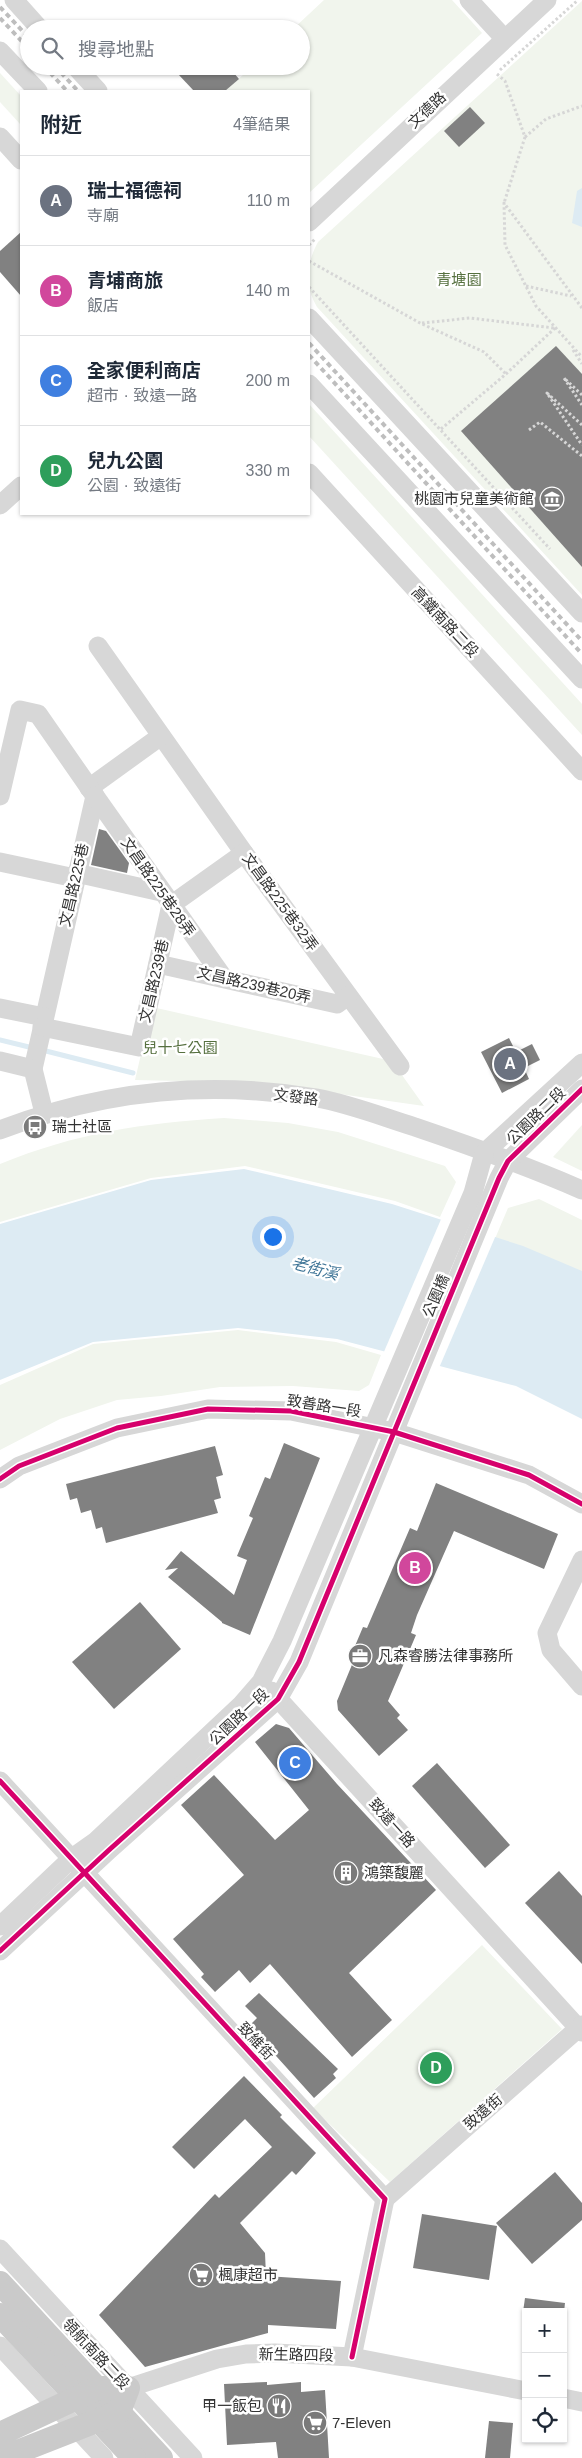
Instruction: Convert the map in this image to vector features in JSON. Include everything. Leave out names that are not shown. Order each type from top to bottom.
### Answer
[{"type":"main road","name":"領航南路二段","points":[[0,2283],[78,2397]]},
{"type":"main road","name":"領航南路二段","points":[[0,2315],[78,2397],[109,2416],[161,2458]]},
{"type":"main road","points":[[0,2434],[78,2397],[128,2388]]},
{"type":"main road","points":[[2,2458],[109,2416],[128,2388]]},
{"type":"main road","name":"領航南路二段","points":[[109,2416],[134,2458]]},
{"type":"street","points":[[14,0],[32,20]]},
{"type":"street","points":[[470,0],[504,38]]},
{"type":"street","name":"文德路","points":[[310,221],[504,38],[547,0]]},
{"type":"street","points":[[0,51],[20,72]]},
{"type":"street","points":[[23,75],[37,90]]},
{"type":"street","points":[[83,75],[97,90]]},
{"type":"street","points":[[0,136],[20,159]]},
{"type":"street","points":[[310,319],[582,613]]},
{"type":"street","points":[[310,385],[582,679]]},
{"type":"street","name":"高鐵南路二段","points":[[310,474],[582,771]]},
{"type":"street","points":[[0,505],[20,487]]},
{"type":"street","name":"文昌路225巷32弄","points":[[98,646],[244,853],[400,1066]]},
{"type":"street","name":"文昌路225巷28弄","points":[[0,796],[20,710],[38,714],[223,977]]},
{"type":"street","points":[[92,792],[161,736]]},
{"type":"street","name":"文昌路225巷","points":[[33,1069],[76,876],[92,792]]},
{"type":"street","points":[[0,862],[76,876],[166,898],[244,853]]},
{"type":"street","name":"文昌路239巷","points":[[43,1022],[139,1047],[158,964],[166,898]]},
{"type":"street","name":"文昌路239巷20弄","points":[[158,964],[337,1004],[348,996]]},
{"type":"street","points":[[0,1008],[43,1022]]},
{"type":"street","points":[[0,1061],[33,1069],[44,1114]]},
{"type":"street","name":"公園路二段","points":[[484,1152],[582,1063]]},
{"type":"street","name":"文發路","points":[[0,1130],[44,1114],[131,1095],[193,1088],[247,1090],[337,1103],[457,1142],[582,1190]]},
{"type":"street","name":"公園路二段","points":[[508,1161],[582,1089]]},
{"type":"street","name":"公園橋","points":[[387,1394],[473,1193],[484,1152]]},
{"type":"street","name":"公園橋","points":[[404,1401],[498,1178],[508,1161]]},
{"type":"street","name":"公園路一段","points":[[0,1926],[72,1858],[96,1841],[220,1726],[261,1682],[282,1641],[387,1394]]},
{"type":"street","name":"公園路一段","points":[[0,1951],[278,1699],[299,1662],[394,1432],[404,1401]]},
{"type":"street","name":"致善路一段","points":[[0,1479],[19,1466],[117,1428],[208,1409],[291,1411],[373,1426],[529,1475],[582,1504]]},
{"type":"street","points":[[582,1560],[547,1633],[551,1650],[582,1686]]},
{"type":"street","name":"致遠一路","points":[[261,1682],[581,2028]]},
{"type":"street","name":"致維街","points":[[0,1781],[384,2199]]},
{"type":"street","name":"致遠街","points":[[384,2199],[581,2028]]},
{"type":"street","points":[[352,2357],[384,2199]]},
{"type":"street","name":"領航南路二段","points":[[0,2249],[193,2458]]},
{"type":"street","name":"領航南路二段","points":[[0,2346],[78,2397]]},
{"type":"street","name":"新生路四段","points":[[128,2388],[217,2359],[246,2354],[275,2353],[352,2357],[522,2390]]},
{"type":"street","points":[[78,2397],[76,2428],[104,2458]]},
{"type":"street","points":[[567,2399],[582,2402]]},
{"type":"path","points":[[496,74],[505,81],[524,137]]},
{"type":"path","points":[[582,106],[546,119],[524,137],[504,202],[505,245],[536,306],[582,357]]},
{"type":"path","points":[[504,202],[582,308]]},
{"type":"path","points":[[310,262],[420,323],[484,352],[506,374]]},
{"type":"path","points":[[526,286],[572,296]]},
{"type":"path","points":[[310,288],[556,556]]},
{"type":"path","points":[[420,323],[470,318],[555,328]]},
{"type":"path","points":[[441,429],[506,374],[555,328]]},
{"type":"path","points":[[569,343],[582,364]]},
{"type":"path","points":[[582,395],[564,378],[582,405]]},
{"type":"path","points":[[582,425],[547,393],[582,445]]},
{"type":"path","points":[[529,430],[540,422],[582,456]]},
{"type":"green space","points":[[324,0],[452,0],[482,33],[310,192],[310,90],[226,90],[243,75],[310,75],[310,20],[303,20]]},
{"type":"green space","name":"青塘園","points":[[582,1],[582,595],[317,307],[310,290],[310,263],[318,242]]},
{"type":"green space","points":[[0,73],[20,95],[20,124],[0,102]]},
{"type":"green space","points":[[310,405],[582,704],[582,735],[310,437]]},
{"type":"green space","name":"兒十七公園","points":[[152,1007],[392,1061],[424,1106],[262,1083],[135,1080]]},
{"type":"green space","points":[[224,1118],[288,1123],[338,1132],[445,1166],[456,1182],[440,1217],[395,1201],[245,1166],[151,1178],[0,1222],[0,1164],[56,1144],[110,1131],[166,1123]]},
{"type":"green space","points":[[582,1125],[582,1171],[553,1157]]},
{"type":"green space","points":[[539,1199],[582,1220],[582,1275],[494,1241],[508,1208]]},
{"type":"green space","points":[[238,1330],[336,1342],[381,1355],[369,1385],[359,1391],[293,1386],[220,1387],[161,1396],[117,1400],[60,1419],[0,1450],[0,1385],[93,1344]]},
{"type":"green space","points":[[482,1945],[562,2029],[390,2182],[313,2108]]},
{"type":"water","points":[[582,188],[582,227],[572,223],[577,191]]},
{"type":"water","name":"老街溪","points":[[244,1169],[392,1204],[523,1246],[582,1271],[582,1419],[516,1386],[337,1339],[238,1328],[93,1342],[0,1380],[0,1224],[151,1180]]},
{"type":"pier","points":[[442,1217],[496,1235],[439,1368],[383,1354]]},
{"type":"building","points":[[179,75],[236,75],[239,79],[226,90],[193,90]]},
{"type":"building","points":[[470,107],[485,123],[459,147],[444,131]]},
{"type":"building","points":[[20,233],[20,295],[0,272],[0,251]]},
{"type":"building","name":"桃園市兒童美術館","points":[[556,346],[582,374],[582,567],[461,431]]},
{"type":"building","points":[[99,829],[106,831],[129,863],[127,873],[91,865]]},
{"type":"building","points":[[509,1038],[516,1052],[532,1044],[540,1060],[524,1068],[529,1079],[502,1093],[481,1052]]},
{"type":"building","points":[[284,1443],[320,1458],[250,1635],[222,1623],[168,1577],[178,1568],[165,1570],[181,1551],[234,1595],[247,1560],[237,1556],[253,1518],[249,1516],[265,1477],[270,1479]]},
{"type":"building","points":[[215,1446],[223,1475],[216,1477],[221,1498],[214,1500],[218,1513],[106,1543],[102,1527],[96,1529],[91,1510],[81,1513],[77,1498],[70,1500],[66,1484]]},
{"type":"building","points":[[436,1483],[558,1534],[544,1569],[454,1531],[417,1615],[411,1633],[416,1635],[388,1701],[400,1715],[397,1718],[408,1730],[379,1756],[338,1710],[337,1701],[356,1655],[352,1653],[363,1627],[367,1628],[410,1528],[417,1531]]},
{"type":"building","points":[[140,1602],[181,1649],[114,1709],[72,1662]]},
{"type":"building","points":[[276,1724],[289,1728],[337,1784],[436,1890],[349,1973],[392,2020],[352,2057],[270,1964],[250,1983],[239,1970],[215,1992],[201,1977],[204,1974],[173,1939],[244,1875],[181,1805],[214,1775],[275,1840],[309,1810],[255,1742]]},
{"type":"building","points":[[437,1763],[510,1845],[485,1868],[412,1786]]},
{"type":"building","points":[[559,1871],[582,1896],[582,1964],[525,1903]]},
{"type":"building","points":[[259,1993],[338,2069],[333,2074],[336,2078],[314,2098],[249,2026],[257,2018],[245,2006]]},
{"type":"building","name":"楓康超市","points":[[244,2076],[282,2115],[280,2117],[316,2153],[296,2175],[292,2171],[240,2223],[265,2253],[266,2276],[341,2281],[336,2329],[268,2325],[268,2333],[145,2367],[99,2315],[215,2194],[219,2198],[272,2147],[245,2119],[194,2169],[172,2147]]},
{"type":"building","points":[[555,2172],[582,2203],[582,2220],[532,2264],[496,2223]]},
{"type":"building","points":[[422,2214],[497,2226],[489,2280],[413,2268]]},
{"type":"building","points":[[525,2298],[565,2303],[564,2308],[524,2308]]},
{"type":"building","points":[[267,2382],[267,2385],[301,2382],[301,2392],[325,2390],[329,2458],[278,2458],[276,2442],[227,2445],[224,2384]]},
{"type":"building","points":[[489,2421],[513,2423],[510,2458],[485,2458]]},
{"type":"waterway","points":[[0,1040],[33,1048]]},
{"type":"waterway","points":[[42,1050],[133,1073]]},
{"type":"railway","points":[[0,7],[20,28]]},
{"type":"railway","points":[[0,18],[20,39]]},
{"type":"railway","points":[[52,75],[66,90]]},
{"type":"railway","points":[[63,75],[77,90]]},
{"type":"railway","points":[[310,344],[582,641]]},
{"type":"railway","points":[[310,356],[582,654]]},
{"type":"cycle path","points":[[0,1951],[109,1850],[278,1699],[299,1662],[499,1178],[508,1161],[582,1089]]},
{"type":"cycle path","points":[[0,1479],[19,1466],[117,1428],[208,1409],[291,1411],[394,1432],[529,1475],[582,1504]]},
{"type":"cycle path","points":[[0,1781],[385,2199],[352,2357]]},
{"type":"place","name":"桃園市兒童美術館","points":[[552,499]]},
{"type":"place","name":"瑞士福德祠","points":[[510,1064]]},
{"type":"place","name":"瑞士社區","points":[[35,1127]]},
{"type":"place","name":"青埔商旅","points":[[415,1568]]},
{"type":"place","name":"凡森睿勝法律事務所","points":[[360,1656]]},
{"type":"place","name":"全家便利商店","points":[[295,1763]]},
{"type":"place","name":"鴻築馥麗","points":[[346,1873]]},
{"type":"place","name":"兒九公園","points":[[436,2068]]},
{"type":"place","name":"楓康超市","points":[[201,2275]]},
{"type":"place","name":"甲一飯包","points":[[279,2406]]},
{"type":"place","name":"7-Eleven","points":[[315,2423]]}]
